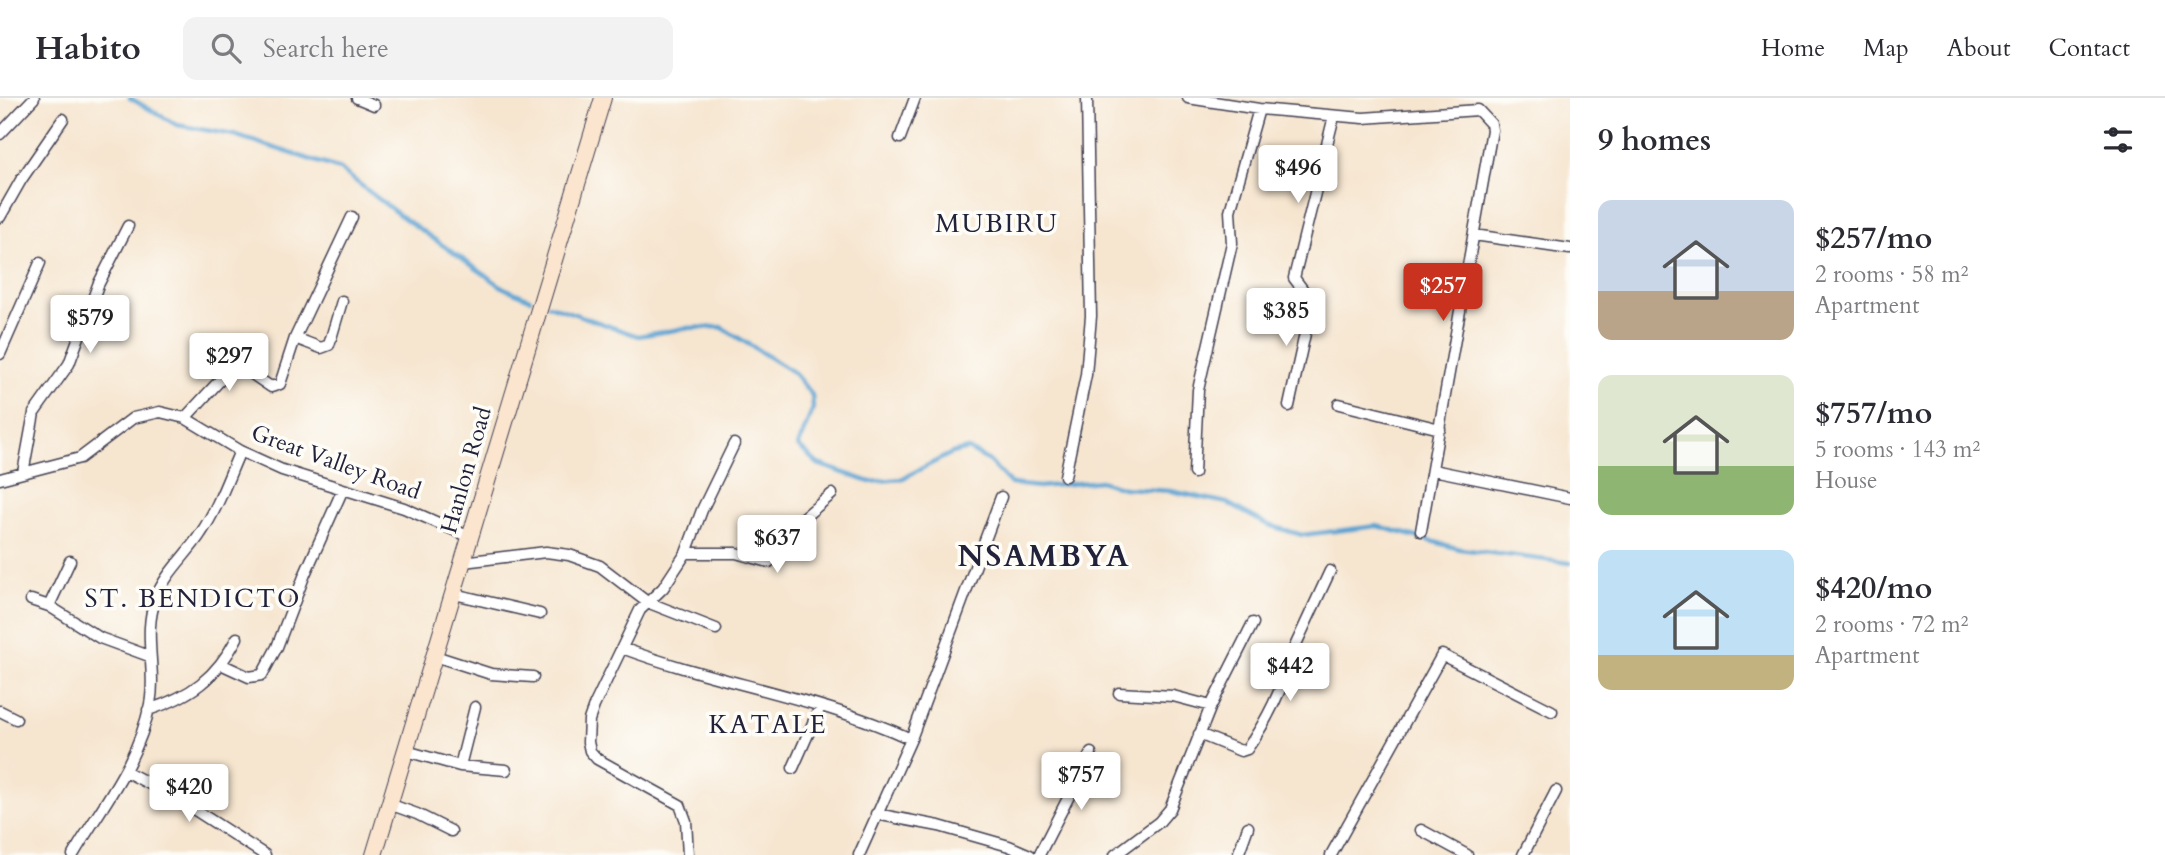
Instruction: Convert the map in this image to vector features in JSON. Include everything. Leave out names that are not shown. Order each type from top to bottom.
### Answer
[{"type":"main road","name":"Hanlon Road","points":[[374,855],[603,98]]},
{"type":"street","points":[[0,134],[34,98]]},
{"type":"street","points":[[357,98],[374,105]]},
{"type":"street","points":[[900,138],[915,98]]},
{"type":"street","points":[[1065,476],[1086,375],[1089,342],[1087,98]]},
{"type":"street","points":[[1191,98],[1259,109],[1363,118],[1479,104],[1491,124],[1421,531]]},
{"type":"street","points":[[1194,473],[1198,390],[1232,243],[1230,211],[1259,109]]},
{"type":"street","points":[[1289,406],[1312,302],[1294,278],[1334,116]]},
{"type":"street","points":[[0,217],[21,180],[63,119]]},
{"type":"street","points":[[236,363],[271,387],[276,387],[295,338],[352,217]]},
{"type":"street","points":[[23,473],[34,413],[69,364],[98,285],[128,226]]},
{"type":"street","points":[[1474,234],[1570,249]]},
{"type":"street","points":[[0,354],[40,263]]},
{"type":"street","points":[[295,338],[321,348],[329,345],[342,301]]},
{"type":"street","points":[[185,418],[236,363],[244,348]]},
{"type":"street","points":[[1339,404],[1440,429]]},
{"type":"street","name":"Great Valley Road","points":[[0,479],[80,458],[122,424],[141,415],[159,412],[185,418],[240,451],[282,470],[404,508],[470,537]]},
{"type":"street","points":[[688,855],[686,821],[680,805],[630,780],[590,751],[589,720],[622,648],[647,602],[663,588],[686,553],[702,510],[734,444]]},
{"type":"street","points":[[73,855],[127,772],[148,710],[149,629],[155,599],[168,576],[203,531],[240,451]]},
{"type":"street","points":[[1433,470],[1570,498]]},
{"type":"street","points":[[223,665],[249,677],[262,675],[277,647],[305,574],[343,489]]},
{"type":"street","points":[[686,553],[736,553],[769,562],[783,535],[832,494]]},
{"type":"street","points":[[859,855],[911,739],[1001,497]]},
{"type":"street","points":[[463,562],[546,552],[569,555],[600,566],[647,602],[716,629]]},
{"type":"street","points":[[49,606],[70,561]]},
{"type":"street","points":[[1199,734],[1241,751],[1247,749],[1270,709],[1289,668],[1291,655],[1330,571]]},
{"type":"street","points":[[454,594],[540,614]]},
{"type":"street","points":[[31,600],[49,606],[100,638],[149,656]]},
{"type":"street","points":[[1115,855],[1159,822],[1170,809],[1211,706],[1253,623]]},
{"type":"street","points":[[148,710],[179,699],[223,665],[237,638]]},
{"type":"street","points":[[622,648],[868,719],[911,739]]},
{"type":"street","points":[[1331,855],[1442,655],[1552,711]]},
{"type":"street","points":[[435,656],[491,674],[533,677]]},
{"type":"street","points":[[1119,693],[1172,696],[1211,706]]},
{"type":"street","points":[[460,766],[475,707]]},
{"type":"street","points":[[793,768],[820,707]]},
{"type":"street","points":[[0,711],[16,719]]},
{"type":"street","points":[[406,751],[460,766],[506,770]]},
{"type":"street","points":[[1039,855],[1091,753]]},
{"type":"street","points":[[127,772],[178,799],[265,855]]},
{"type":"street","points":[[1524,855],[1556,791]]},
{"type":"street","points":[[389,804],[451,831]]},
{"type":"street","points":[[876,814],[939,827],[1009,846],[1030,855]]},
{"type":"street","points":[[1238,855],[1248,827]]},
{"type":"street","points":[[1421,830],[1466,855]]},
{"type":"waterway","points":[[130,98],[177,125],[234,135],[340,169],[398,214],[504,288],[530,299]]},
{"type":"waterway","points":[[549,305],[638,336],[687,328],[721,327],[793,372],[812,395],[813,408],[798,446],[818,464],[870,482],[901,479],[952,453],[968,449],[989,461],[1011,484],[1039,487],[1100,481],[1124,488],[1171,491],[1227,503],[1268,525],[1302,535],[1377,526],[1460,549],[1570,563]]},
{"type":"district","name":"MUBIRU","points":[[997,223]]},
{"type":"district","name":"NSAMBYA","points":[[1044,556]]},
{"type":"district","name":"ST. BENDICTO","points":[[193,598]]},
{"type":"district","name":"KATALE","points":[[768,724]]}]
